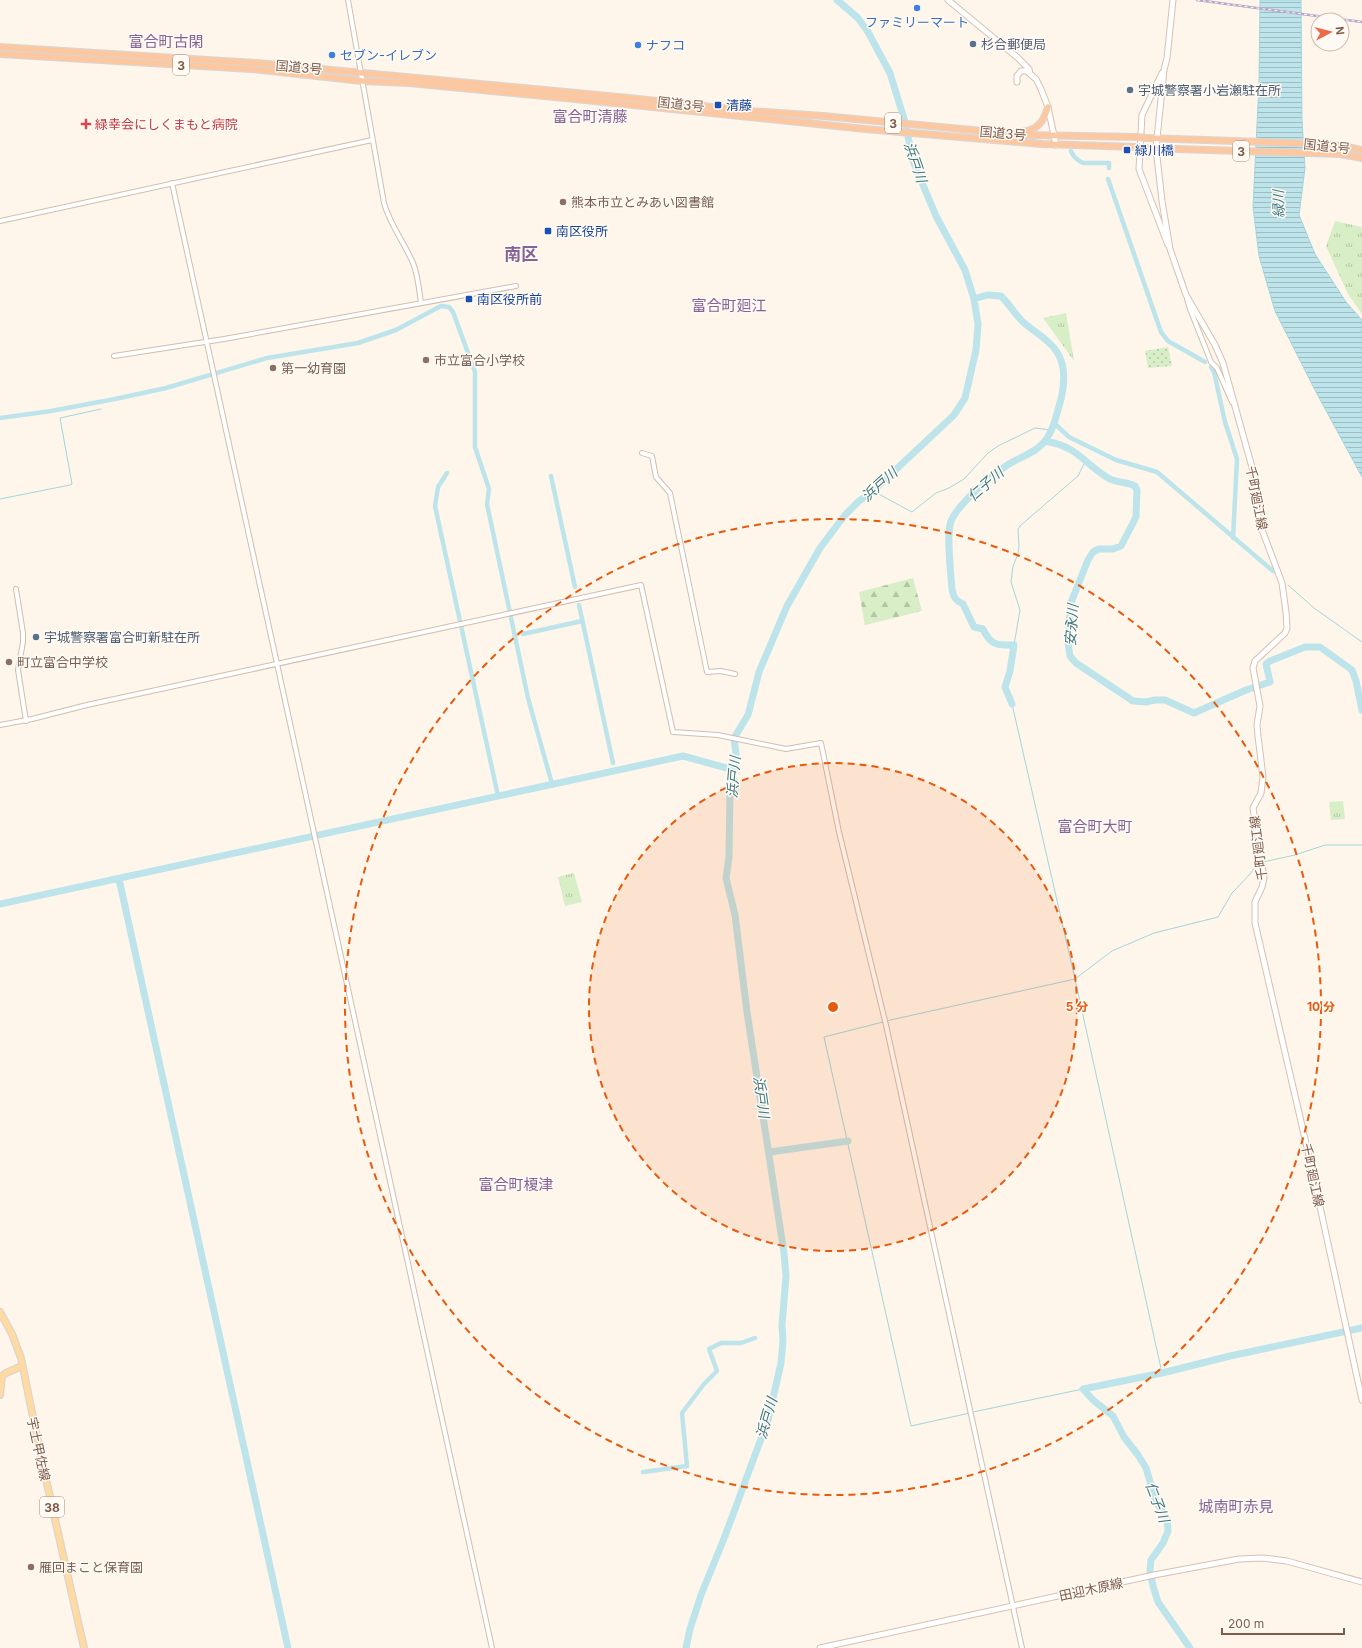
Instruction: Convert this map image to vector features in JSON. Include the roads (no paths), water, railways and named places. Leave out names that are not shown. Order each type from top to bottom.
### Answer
[{"type":"highway","name":"国道3号","points":[[0,47],[226,60],[629,98],[750,111],[863,119],[1010,133],[1055,136],[1137,137],[1320,144],[1343,146],[1362,150]]},
{"type":"highway","name":"国道3号","points":[[0,54],[251,69],[362,81],[576,99],[865,129],[1056,145],[1340,154],[1362,158]]},
{"type":"highway","points":[[1010,133],[1025,132],[1038,126],[1044,120],[1048,107]]},
{"type":"main road","points":[[948,0],[1018,58],[1028,69],[1030,74]]},
{"type":"main road","points":[[1164,70],[1167,58],[1173,0]]},
{"type":"main road","name":"千町廻江線","points":[[1164,70],[1159,148],[1162,201],[1170,248],[1186,295],[1219,353],[1223,363],[1255,478],[1257,511],[1261,527],[1282,583],[1287,628],[1285,633],[1256,661],[1253,668],[1260,706],[1258,736],[1262,768],[1262,785],[1253,808],[1264,878],[1262,887],[1255,902],[1255,923],[1309,1156],[1362,1400]]},
{"type":"main road","name":"千町廻江線","points":[[1164,70],[1142,115],[1139,169],[1165,240],[1170,248]]},
{"type":"main road","points":[[1017,82],[1017,76],[1021,72],[1026,71],[1036,79],[1048,107],[1056,145]]},
{"type":"main road","name":"宇土甲佐線","points":[[0,1312],[8,1325],[22,1366],[84,1648]]},
{"type":"main road","points":[[0,1395],[2,1376],[22,1366]]},
{"type":"main road","name":"田迎木原線","points":[[820,1648],[1226,1560],[1263,1558],[1296,1562],[1362,1582]]},
{"type":"street","points":[[348,0],[384,203],[391,222],[413,263],[421,303]]},
{"type":"street","points":[[2,220],[372,140]]},
{"type":"street","points":[[172,183],[492,1648]]},
{"type":"street","points":[[114,356],[516,286]]},
{"type":"street","points":[[1186,295],[1190,310],[1211,362],[1217,368],[1236,408]]},
{"type":"street","points":[[642,453],[652,456],[656,477],[670,493],[708,672],[721,671],[735,674]]},
{"type":"street","points":[[0,725],[26,721],[87,705],[641,584],[673,732],[718,735],[791,749],[821,743],[840,832],[884,1014],[1022,1648]]},
{"type":"street","points":[[16,589],[23,633],[23,642],[18,670],[26,721]]},
{"type":"water","name":"緑川","points":[[1260,0],[1301,0],[1302,120],[1305,168],[1299,215],[1315,254],[1346,302],[1362,320],[1362,477],[1316,392],[1275,311],[1259,256],[1253,207],[1259,83]]},
{"type":"waterway","name":"浜戸川","points":[[686,1648],[690,1629],[701,1595],[725,1536],[768,1420],[781,1363],[783,1341],[782,1325],[786,1276],[784,1253],[747,1012],[735,915],[726,878],[729,857],[730,791],[736,754],[734,738],[748,715],[759,672],[787,606],[820,548],[845,515],[859,501],[873,491],[954,415],[965,398],[976,350],[978,324],[974,299],[965,270],[936,216],[913,161],[905,122],[890,73],[868,32],[858,18],[837,0]]},
{"type":"waterway","points":[[1071,151],[1073,155],[1083,163],[1109,163],[1109,168]]},
{"type":"waterway","points":[[1108,179],[1161,332],[1168,341],[1205,362]]},
{"type":"waterway","name":"仁子川","points":[[974,299],[987,295],[1001,296],[1023,322],[1046,339],[1054,347],[1060,357],[1064,374],[1062,393],[1057,415],[1051,431],[1045,441],[1042,445],[1013,461],[985,482],[961,506],[951,521],[950,527],[950,565],[952,590],[955,597],[963,604],[974,627],[983,629],[992,642],[1003,645],[1014,645],[1010,671],[1005,687],[1012,704]]},
{"type":"waterway","points":[[0,418],[51,411],[115,399],[166,388],[267,358],[358,343],[396,330],[441,306],[449,307],[453,312],[475,372],[475,447],[489,489],[487,504],[528,698],[552,784]]},
{"type":"waterway","points":[[1211,367],[1214,372],[1225,422],[1237,459],[1233,538]]},
{"type":"waterway","points":[[0,499],[72,484],[60,418],[101,409]]},
{"type":"waterway","points":[[1054,423],[1069,437],[1116,460],[1157,472],[1273,571]]},
{"type":"waterway","points":[[873,491],[912,512],[936,493],[949,488],[964,479],[988,453],[998,446],[1035,428],[1051,430]]},
{"type":"waterway","name":"安永川","points":[[1045,441],[1066,447],[1108,478],[1135,486],[1137,490],[1136,517],[1121,546],[1113,549],[1099,549],[1093,552],[1088,560],[1072,600],[1070,607],[1068,643],[1070,656],[1076,663],[1133,701],[1146,702],[1165,700],[1194,713],[1246,690],[1270,682],[1266,664],[1270,661],[1305,647],[1320,647],[1352,670],[1356,681],[1362,710]]},
{"type":"waterway","points":[[1014,645],[1020,610],[1011,582],[1013,566],[1018,554],[1018,529],[1078,476],[1086,460]]},
{"type":"waterway","points":[[447,473],[438,487],[435,506],[498,796]]},
{"type":"waterway","points":[[551,476],[575,587]]},
{"type":"waterway","points":[[1288,585],[1314,608],[1362,642]]},
{"type":"waterway","points":[[579,605],[613,763]]},
{"type":"waterway","points":[[523,634],[582,621]]},
{"type":"waterway","points":[[1012,704],[1075,979],[1162,1373]]},
{"type":"waterway","points":[[0,904],[683,756],[734,770]]},
{"type":"waterway","points":[[1263,862],[1295,855],[1325,845],[1362,845]]},
{"type":"waterway","points":[[886,1021],[1075,979],[1112,951],[1154,933],[1218,917],[1232,893],[1251,873],[1257,864],[1260,863]]},
{"type":"waterway","points":[[119,879],[288,1648]]},
{"type":"waterway","points":[[883,1022],[824,1037],[911,1426],[970,1413]]},
{"type":"waterway","points":[[770,1152],[848,1141]]},
{"type":"waterway","name":"仁子川","points":[[1190,1648],[1158,1602],[1150,1570],[1151,1560],[1163,1543],[1168,1531],[1167,1518],[1156,1502],[1146,1468],[1124,1437],[1113,1416],[1093,1400],[1083,1389],[1162,1373],[1230,1356],[1362,1328]]},
{"type":"waterway","points":[[643,1472],[687,1466],[682,1413],[704,1384],[717,1371],[709,1349],[721,1343],[741,1343],[755,1338]]},
{"type":"waterway","points":[[973,1412],[1083,1389]]},
{"type":"railway","points":[[1197,0],[1362,22]]},
{"type":"place","name":"ファミリーマート","points":[[917,8]]},
{"type":"place","name":"杉合郵便局","points":[[973,44]]},
{"type":"place","name":"ナフコ","points":[[638,45]]},
{"type":"place","name":"セブン-イレブン","points":[[332,55]]},
{"type":"place","name":"宇城警察署小岩瀬駐在所","points":[[1130,90]]},
{"type":"place","name":"清藤","points":[[718,105]]},
{"type":"place","name":"緑幸会にしくまもと病院","points":[[86,124]]},
{"type":"place","name":"緑川橋","points":[[1127,150]]},
{"type":"place","name":"熊本市立とみあい図書館","points":[[563,202]]},
{"type":"place","name":"南区役所","points":[[548,231]]},
{"type":"place","name":"南区役所前","points":[[469,299]]},
{"type":"place","name":"市立富合小学校","points":[[426,360]]},
{"type":"place","name":"第一幼育園","points":[[273,368]]},
{"type":"place","name":"宇城警察署富合町新駐在所","points":[[36,637]]},
{"type":"place","name":"町立富合中学校","points":[[9,662]]},
{"type":"place","name":"雁回まこと保育園","points":[[31,1567]]},
{"type":"district","name":"富合町古閑","points":[[166,41]]},
{"type":"district","name":"富合町清藤","points":[[590,116]]},
{"type":"district","name":"南区","points":[[521,254]]},
{"type":"district","name":"富合町廻江","points":[[729,305]]},
{"type":"district","name":"富合町大町","points":[[1095,826]]},
{"type":"district","name":"富合町榎津","points":[[516,1184]]},
{"type":"district","name":"城南町赤見","points":[[1236,1506]]}]
